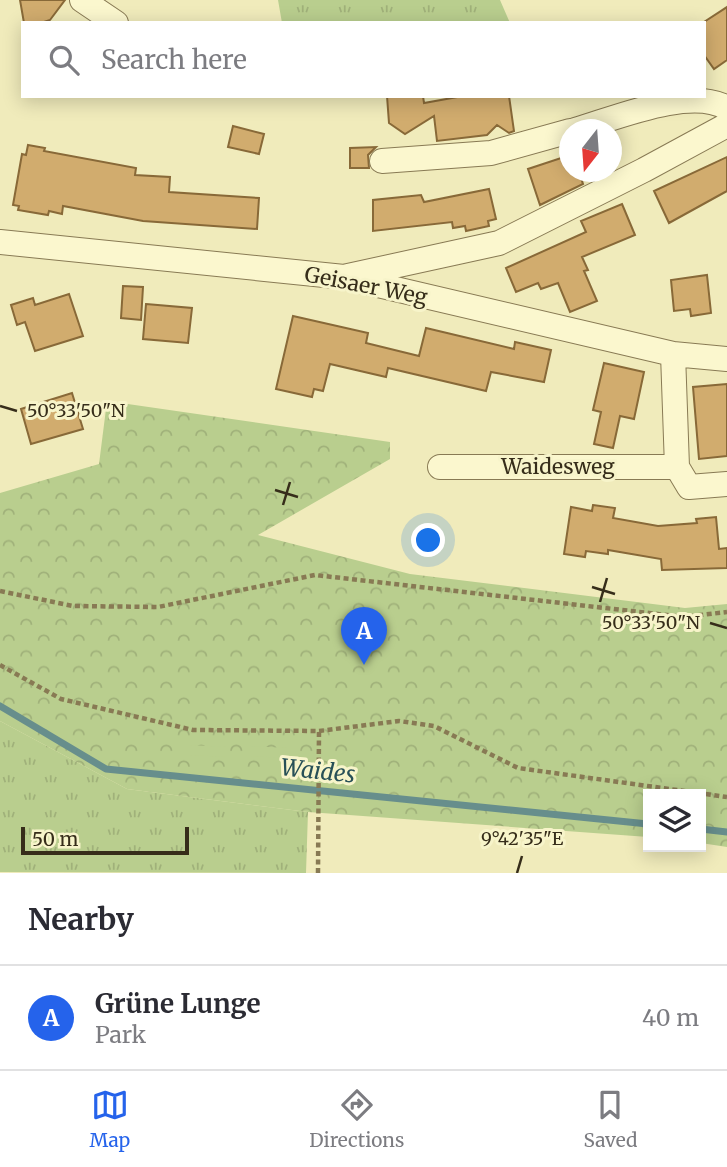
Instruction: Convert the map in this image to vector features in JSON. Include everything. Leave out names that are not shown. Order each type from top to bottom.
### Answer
[{"type":"street","points":[[82,0],[113,21]]},
{"type":"street","points":[[618,119],[692,100],[715,102],[727,108]]},
{"type":"street","points":[[344,277],[499,243],[727,125]]},
{"type":"street","points":[[382,161],[491,153],[559,134]]},
{"type":"street","name":"Geisaer Weg","points":[[0,242],[344,277],[673,354],[727,359]]},
{"type":"street","points":[[673,354],[677,467],[689,487],[727,484]]},
{"type":"street","name":"Waidesweg","points":[[440,467],[677,467]]},
{"type":"path","points":[[0,591],[73,606],[158,607],[315,575],[684,617],[727,612]]},
{"type":"path","points":[[0,665],[61,699],[193,730],[319,731],[399,721],[434,726],[518,768],[727,797]]},
{"type":"path","points":[[318,873],[319,731]]},
{"type":"green space","points":[[278,0],[500,0],[509,21],[282,21]]},
{"type":"green space","points":[[107,401],[390,442],[390,459],[258,535],[410,574],[685,608],[727,604],[727,847],[706,844],[706,789],[643,789],[643,837],[308,812],[127,789],[0,721],[0,493],[99,464]]},
{"type":"green space","points":[[0,721],[127,789],[308,812],[306,873],[0,872]]},
{"type":"green space","points":[[190,745],[227,747],[227,757],[190,755]]},
{"type":"green space","points":[[250,746],[287,748],[287,758],[250,756]]},
{"type":"building","points":[[20,0],[65,0],[50,20],[24,21]]},
{"type":"building","points":[[727,7],[727,60],[714,69],[706,58],[706,21]]},
{"type":"building","points":[[387,98],[423,98],[424,103],[452,98],[509,98],[514,131],[509,133],[497,125],[487,135],[437,141],[434,116],[405,134],[389,123]]},
{"type":"building","points":[[233,126],[264,134],[259,154],[228,147]]},
{"type":"building","points":[[28,145],[45,148],[44,151],[136,168],[135,175],[170,177],[169,192],[259,198],[257,229],[143,221],[63,206],[62,214],[49,211],[48,215],[18,210],[19,206],[13,205],[22,154],[26,155]]},
{"type":"building","points":[[376,147],[368,155],[369,168],[350,168],[350,148]]},
{"type":"building","points":[[727,157],[727,191],[669,223],[654,191]]},
{"type":"building","points":[[559,159],[559,182],[583,184],[540,205],[528,169]]},
{"type":"building","points":[[489,189],[496,219],[488,221],[489,226],[466,231],[465,226],[453,228],[452,222],[373,231],[373,200],[421,195],[424,202]]},
{"type":"building","points":[[622,204],[635,235],[582,257],[588,270],[584,271],[597,301],[570,312],[558,283],[541,289],[538,283],[516,292],[506,268],[586,232],[581,221]]},
{"type":"building","points":[[707,275],[711,313],[691,316],[690,309],[674,311],[671,280]]},
{"type":"building","points":[[123,286],[143,287],[141,320],[121,318]]},
{"type":"building","points":[[69,294],[83,336],[35,351],[25,322],[17,325],[11,305],[33,298],[35,305]]},
{"type":"building","points":[[146,304],[192,308],[188,343],[143,339]]},
{"type":"building","points":[[293,316],[368,333],[366,343],[419,356],[426,328],[514,349],[515,342],[551,350],[544,382],[491,372],[486,391],[388,368],[386,377],[330,364],[323,391],[314,389],[312,397],[276,389]]},
{"type":"building","points":[[604,363],[644,372],[634,419],[620,416],[613,448],[594,444],[601,412],[593,410]]},
{"type":"building","points":[[727,384],[727,456],[699,459],[693,387]]},
{"type":"building","points":[[72,393],[83,429],[31,444],[21,409]]},
{"type":"building","points":[[593,505],[615,508],[613,518],[658,526],[697,523],[696,519],[716,517],[719,549],[727,548],[727,568],[662,570],[661,559],[608,550],[608,554],[586,551],[585,557],[564,554],[571,507],[592,511]]},
{"type":"waterway","name":"Waides","points":[[0,706],[106,769],[643,823]]},
{"type":"waterway","name":"Waides","points":[[706,830],[727,832]]},
{"type":"place","name":"Grüne Lunge","points":[[364,665]]}]
